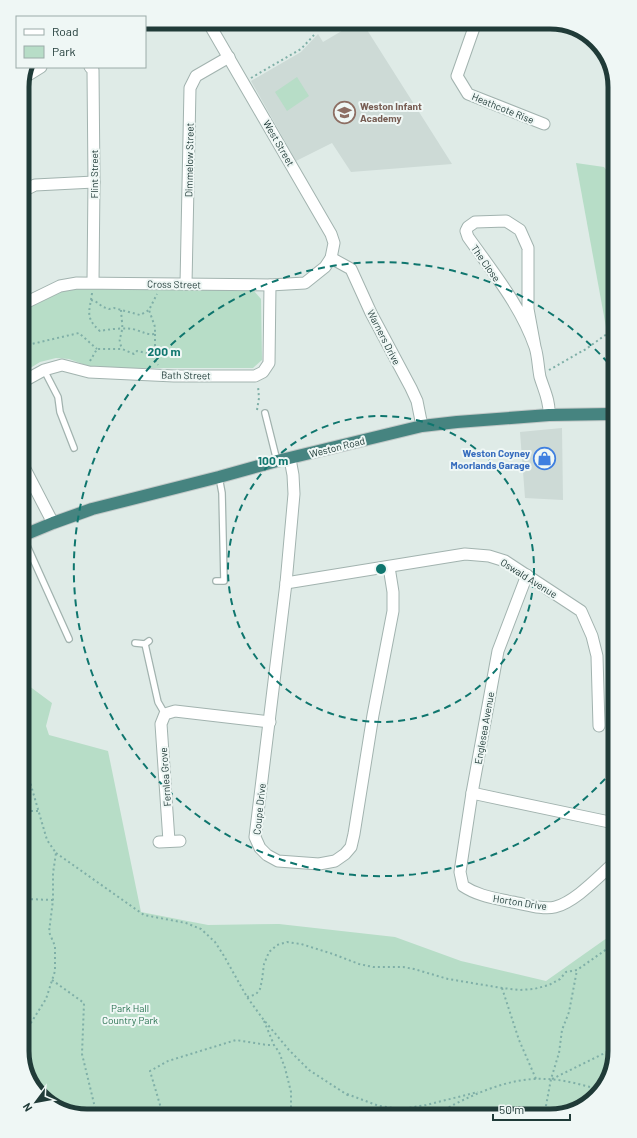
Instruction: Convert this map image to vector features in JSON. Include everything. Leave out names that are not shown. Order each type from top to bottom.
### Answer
[{"type":"highway","name":"Weston Road","points":[[29,533],[53,522],[92,509],[277,461],[422,426],[549,415],[608,414]]},
{"type":"street","name":"West Street","points":[[212,29],[331,234],[334,242],[328,263]]},
{"type":"street","name":"Heathcote Rise","points":[[474,29],[457,76],[468,94],[544,124]]},
{"type":"street","name":"Dimmelow Street","points":[[186,284],[190,88],[196,76],[229,57]]},
{"type":"street","points":[[31,73],[39,68]]},
{"type":"street","name":"Flint Street","points":[[91,68],[93,70],[93,282]]},
{"type":"street","points":[[29,188],[35,185],[94,182]]},
{"type":"street","name":"The Close","points":[[535,347],[522,316],[468,237],[466,231],[468,227],[475,222],[506,222],[520,230],[528,248],[528,309],[535,347],[540,376],[549,404],[549,415]]},
{"type":"street","name":"Cross Street","points":[[29,301],[60,286],[77,283],[270,285],[305,283],[328,263]]},
{"type":"street","name":"Warners Drive","points":[[328,263],[351,269],[371,313],[411,388],[416,400],[422,426]]},
{"type":"street","name":"Bath Street","points":[[29,378],[44,370],[62,365],[89,372],[158,375],[255,376],[263,372],[269,362],[270,285]]},
{"type":"street","name":"Coupe Drive","points":[[290,459],[293,474],[294,494],[286,583],[255,837],[260,848],[267,856],[278,861],[319,864],[335,861],[345,854],[351,847],[373,715],[393,611],[393,592],[389,567]]},
{"type":"street","points":[[29,476],[53,522]]},
{"type":"street","name":"Oswald Avenue","points":[[286,583],[465,554],[489,556],[506,561],[581,611],[592,636],[597,656],[599,726]]},
{"type":"street","name":"Englesea Avenue","points":[[462,886],[460,872],[472,793],[498,652],[527,575]]},
{"type":"street","points":[[165,714],[175,711],[270,722]]},
{"type":"street","name":"Fernlea Grove","points":[[165,714],[161,724],[169,842]]},
{"type":"street","points":[[472,793],[608,822]]},
{"type":"street","name":"Horton Drive","points":[[462,886],[474,893],[489,898],[545,907],[555,907],[568,901],[608,868]]},
{"type":"lane","points":[[44,370],[58,397],[60,412],[74,448]]},
{"type":"lane","points":[[265,413],[277,461]]},
{"type":"lane","points":[[216,581],[224,581],[222,493],[219,477]]},
{"type":"lane","points":[[29,550],[68,639]]},
{"type":"lane","points":[[135,643],[147,642],[158,702],[165,714]]},
{"type":"path","points":[[243,82],[301,49],[314,35]]},
{"type":"path","points":[[93,282],[89,316],[92,323],[100,330],[110,328],[135,329],[150,335],[155,334]]},
{"type":"path","points":[[91,300],[108,309],[114,308],[140,315],[149,310],[158,291],[159,283]]},
{"type":"path","points":[[121,310],[121,324],[123,329],[119,338],[122,349]]},
{"type":"path","points":[[149,310],[155,327],[154,348],[151,350],[151,354]]},
{"type":"path","points":[[29,345],[79,333],[97,349],[122,349],[134,354],[137,351],[151,354],[157,363],[158,375]]},
{"type":"path","points":[[540,376],[586,349],[608,333]]},
{"type":"path","points":[[89,372],[90,360],[97,349]]},
{"type":"path","points":[[29,780],[47,840],[56,853],[144,915],[186,923],[201,930],[215,942],[247,997],[289,1050],[309,1070],[349,1096]]},
{"type":"path","points":[[29,811],[38,811]]},
{"type":"path","points":[[29,1026],[46,999],[55,971],[55,946],[49,932],[56,853]]},
{"type":"path","points":[[29,899],[53,900]]},
{"type":"path","points":[[247,997],[257,993],[260,989],[264,964],[269,952],[277,945],[287,942],[301,944],[334,954],[359,964],[373,967],[414,968],[448,979],[520,990],[534,989],[549,985],[566,972],[577,970],[608,948]]},
{"type":"path","points":[[545,1109],[551,1079],[559,1053],[562,1030],[569,1012],[577,970]]},
{"type":"path","points":[[52,980],[84,1003],[82,1054],[95,1109]]},
{"type":"path","points":[[502,988],[519,1040],[536,1079]]},
{"type":"path","points":[[263,1019],[274,1045],[279,1052],[291,1092],[291,1109]]},
{"type":"path","points":[[161,1109],[150,1071],[168,1061],[236,1040],[274,1045]]},
{"type":"path","points":[[551,1079],[608,1051]]},
{"type":"path","points":[[408,1109],[426,1106],[501,1085],[536,1079],[551,1079],[594,1089]]},
{"type":"path","points":[[446,1109],[487,1089]]},
{"type":"path","points":[[340,1091],[379,1106],[396,1109]]},
{"type":"shaded area","name":"Weston Infant Academy","points":[[345,29],[366,29],[452,164],[351,172],[332,143],[296,161],[251,81],[301,52],[318,34],[323,42]]},
{"type":"shaded area","points":[[562,428],[563,500],[525,498],[520,432]]},
{"type":"green space","points":[[297,77],[309,96],[287,111],[275,92]]},
{"type":"green space","points":[[576,163],[604,167],[608,172],[608,338]]},
{"type":"green space","points":[[90,285],[254,291],[261,299],[262,360],[253,368],[116,368],[91,367],[69,359],[56,358],[40,362],[29,369],[29,305],[60,289]]},
{"type":"green space","name":"Park Hall Country Park","points":[[29,686],[52,703],[46,726],[49,735],[108,751],[141,912],[208,925],[279,924],[395,937],[461,961],[546,981],[608,937],[607,1062],[602,1077],[588,1095],[576,1103],[558,1109],[83,1109],[61,1103],[56,1100],[56,1082],[38,1082],[35,1077],[30,1062],[29,1051]]},
{"type":"place","name":"Weston Infant Academy","points":[[344,112]]},
{"type":"place","name":"Weston Coyney Moorlands Garage","points":[[545,459]]}]
